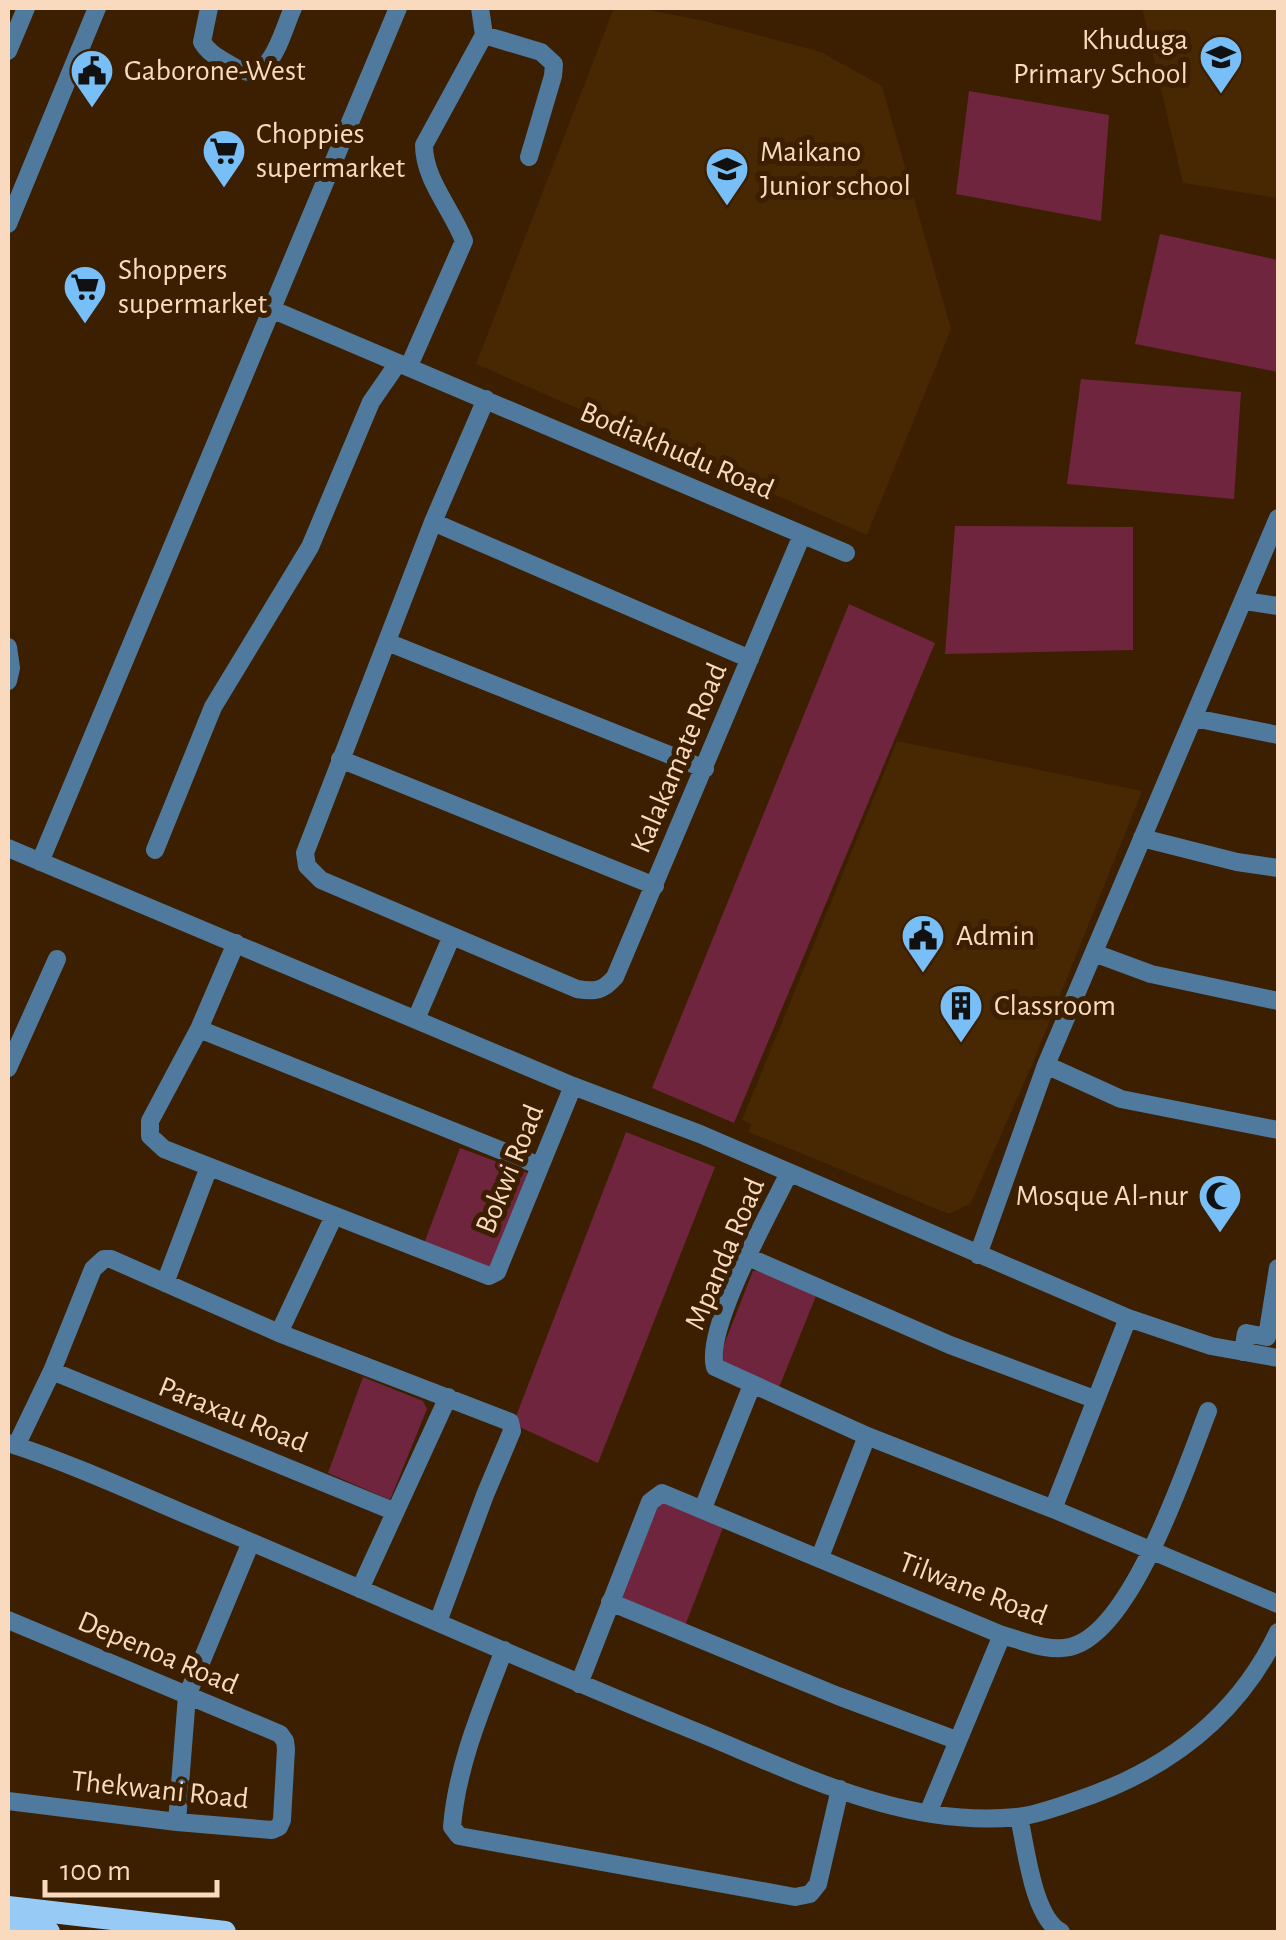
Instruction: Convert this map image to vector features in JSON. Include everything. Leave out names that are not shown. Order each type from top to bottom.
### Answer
[{"type":"main road","points":[[8,1906],[225,1932]]},
{"type":"main road","points":[[8,1928],[48,1932]]},
{"type":"street","points":[[8,51],[26,8]]},
{"type":"street","points":[[8,224],[98,8]]},
{"type":"street","points":[[209,8],[202,42],[208,52],[246,74],[258,72],[268,64],[292,8]]},
{"type":"street","points":[[40,862],[398,8]]},
{"type":"street","points":[[154,850],[213,707],[310,546],[371,402],[403,364],[464,241],[424,161],[424,146],[484,35],[480,8]]},
{"type":"street","points":[[484,35],[541,52],[554,64],[529,156]]},
{"type":"street","name":"Bodiakhudu Road","points":[[271,310],[846,553]]},
{"type":"street","points":[[416,1019],[451,938],[322,880],[307,866],[306,853],[433,522],[486,399]]},
{"type":"street","points":[[978,1255],[1046,1066],[1278,518]]},
{"type":"street","points":[[433,522],[750,659]]},
{"type":"street","name":"Kalakamate Road","points":[[451,938],[577,989],[594,992],[605,988],[615,977],[802,535]]},
{"type":"street","points":[[1245,601],[1278,606]]},
{"type":"street","points":[[387,642],[706,769]]},
{"type":"street","points":[[8,647],[12,668],[8,682]]},
{"type":"street","points":[[1194,718],[1278,736]]},
{"type":"street","points":[[340,759],[655,886]]},
{"type":"street","points":[[1142,838],[1278,868]]},
{"type":"street","points":[[8,848],[573,1086],[700,1134],[1128,1318],[1172,1335],[1278,1358]]},
{"type":"street","points":[[236,944],[148,1129],[164,1149],[334,1216],[279,1333]]},
{"type":"street","points":[[1094,954],[1151,974],[1278,1001]]},
{"type":"street","points":[[8,1068],[16,1023],[57,958]]},
{"type":"street","points":[[199,1028],[540,1166]]},
{"type":"street","points":[[1046,1066],[1121,1099],[1278,1130]]},
{"type":"street","name":"Bokwi Road","points":[[334,1216],[478,1274],[488,1276],[497,1272],[573,1086]]},
{"type":"street","points":[[165,1282],[209,1166]]},
{"type":"street","name":"Mpanda Road","points":[[752,1384],[715,1367],[713,1343],[748,1257],[789,1174]]},
{"type":"street","points":[[748,1257],[950,1345],[1094,1399]]},
{"type":"street","points":[[438,1622],[513,1429],[510,1422],[279,1333],[116,1260],[104,1259],[94,1269],[52,1371],[12,1445],[251,1542],[579,1684],[896,1808],[1019,1817],[1094,1795],[1179,1753],[1245,1688],[1278,1632]]},
{"type":"street","points":[[1243,1352],[1246,1333],[1267,1337],[1278,1268]]},
{"type":"street","points":[[1053,1509],[1128,1318]]},
{"type":"street","name":"Paraxau Road","points":[[52,1371],[393,1511]]},
{"type":"street","points":[[704,1508],[752,1384],[867,1436],[1154,1550],[1278,1604]]},
{"type":"street","points":[[360,1588],[448,1396]]},
{"type":"street","name":"Tilwane Road","points":[[610,1602],[655,1496],[669,1494],[1002,1635],[1052,1648],[1070,1647],[1087,1641],[1104,1626],[1154,1550],[1208,1412]]},
{"type":"street","points":[[820,1557],[867,1436]]},
{"type":"street","points":[[178,1822],[187,1696],[251,1542]]},
{"type":"street","points":[[579,1684],[610,1602],[956,1740]]},
{"type":"street","name":"Depenoa Road","points":[[8,1620],[280,1734],[285,1740]]},
{"type":"street","points":[[928,1813],[1002,1635]]},
{"type":"street","points":[[504,1650],[454,1798],[452,1828],[460,1836],[802,1896],[818,1884],[840,1789]]},
{"type":"street","name":"Thekwani Road","points":[[8,1801],[272,1830],[279,1827],[285,1740]]},
{"type":"street","points":[[1019,1817],[1040,1905],[1051,1927],[1062,1932]]},
{"type":"shaded area","name":"Maikano Junior school","points":[[614,8],[638,8],[705,21],[821,52],[882,86],[951,329],[867,535],[476,364]]},
{"type":"shaded area","name":"Khuduga Primary School","points":[[1142,8],[1278,8],[1278,198],[1183,183]]},
{"type":"shaded area","points":[[969,91],[1109,115],[1101,221],[956,194]]},
{"type":"shaded area","points":[[1160,234],[1278,260],[1278,372],[1135,344]]},
{"type":"shaded area","points":[[1081,379],[1241,392],[1234,499],[1067,484]]},
{"type":"shaded area","points":[[955,526],[1133,527],[1133,650],[945,654]]},
{"type":"shaded area","points":[[849,604],[935,643],[734,1123],[652,1088]]},
{"type":"shaded area","points":[[897,741],[1142,791],[1034,1060],[971,1203],[949,1214],[749,1132],[751,1124],[742,1120]]},
{"type":"shaded area","points":[[626,1132],[715,1167],[598,1463],[513,1424]]},
{"type":"shaded area","points":[[460,1148],[528,1173],[493,1266],[484,1268],[423,1246]]},
{"type":"shaded area","points":[[753,1271],[762,1271],[816,1296],[778,1390],[718,1360]]},
{"type":"shaded area","points":[[363,1377],[423,1401],[427,1409],[390,1500],[328,1473]]},
{"type":"shaded area","points":[[664,1499],[724,1525],[685,1626],[618,1604],[656,1504]]},
{"type":"place","name":"Khuduga Primary School","points":[[1221,95]]},
{"type":"place","name":"Gaborone-West","points":[[92,109]]},
{"type":"place","name":"Choppies supermarket","points":[[224,189]]},
{"type":"place","name":"Maikano Junior school","points":[[727,207]]},
{"type":"place","name":"Shoppers supermarket","points":[[85,325]]},
{"type":"place","name":"Admin","points":[[923,974]]},
{"type":"place","name":"Classroom","points":[[961,1044]]},
{"type":"place","name":"Mosque Al-nur","points":[[1220,1234]]}]
